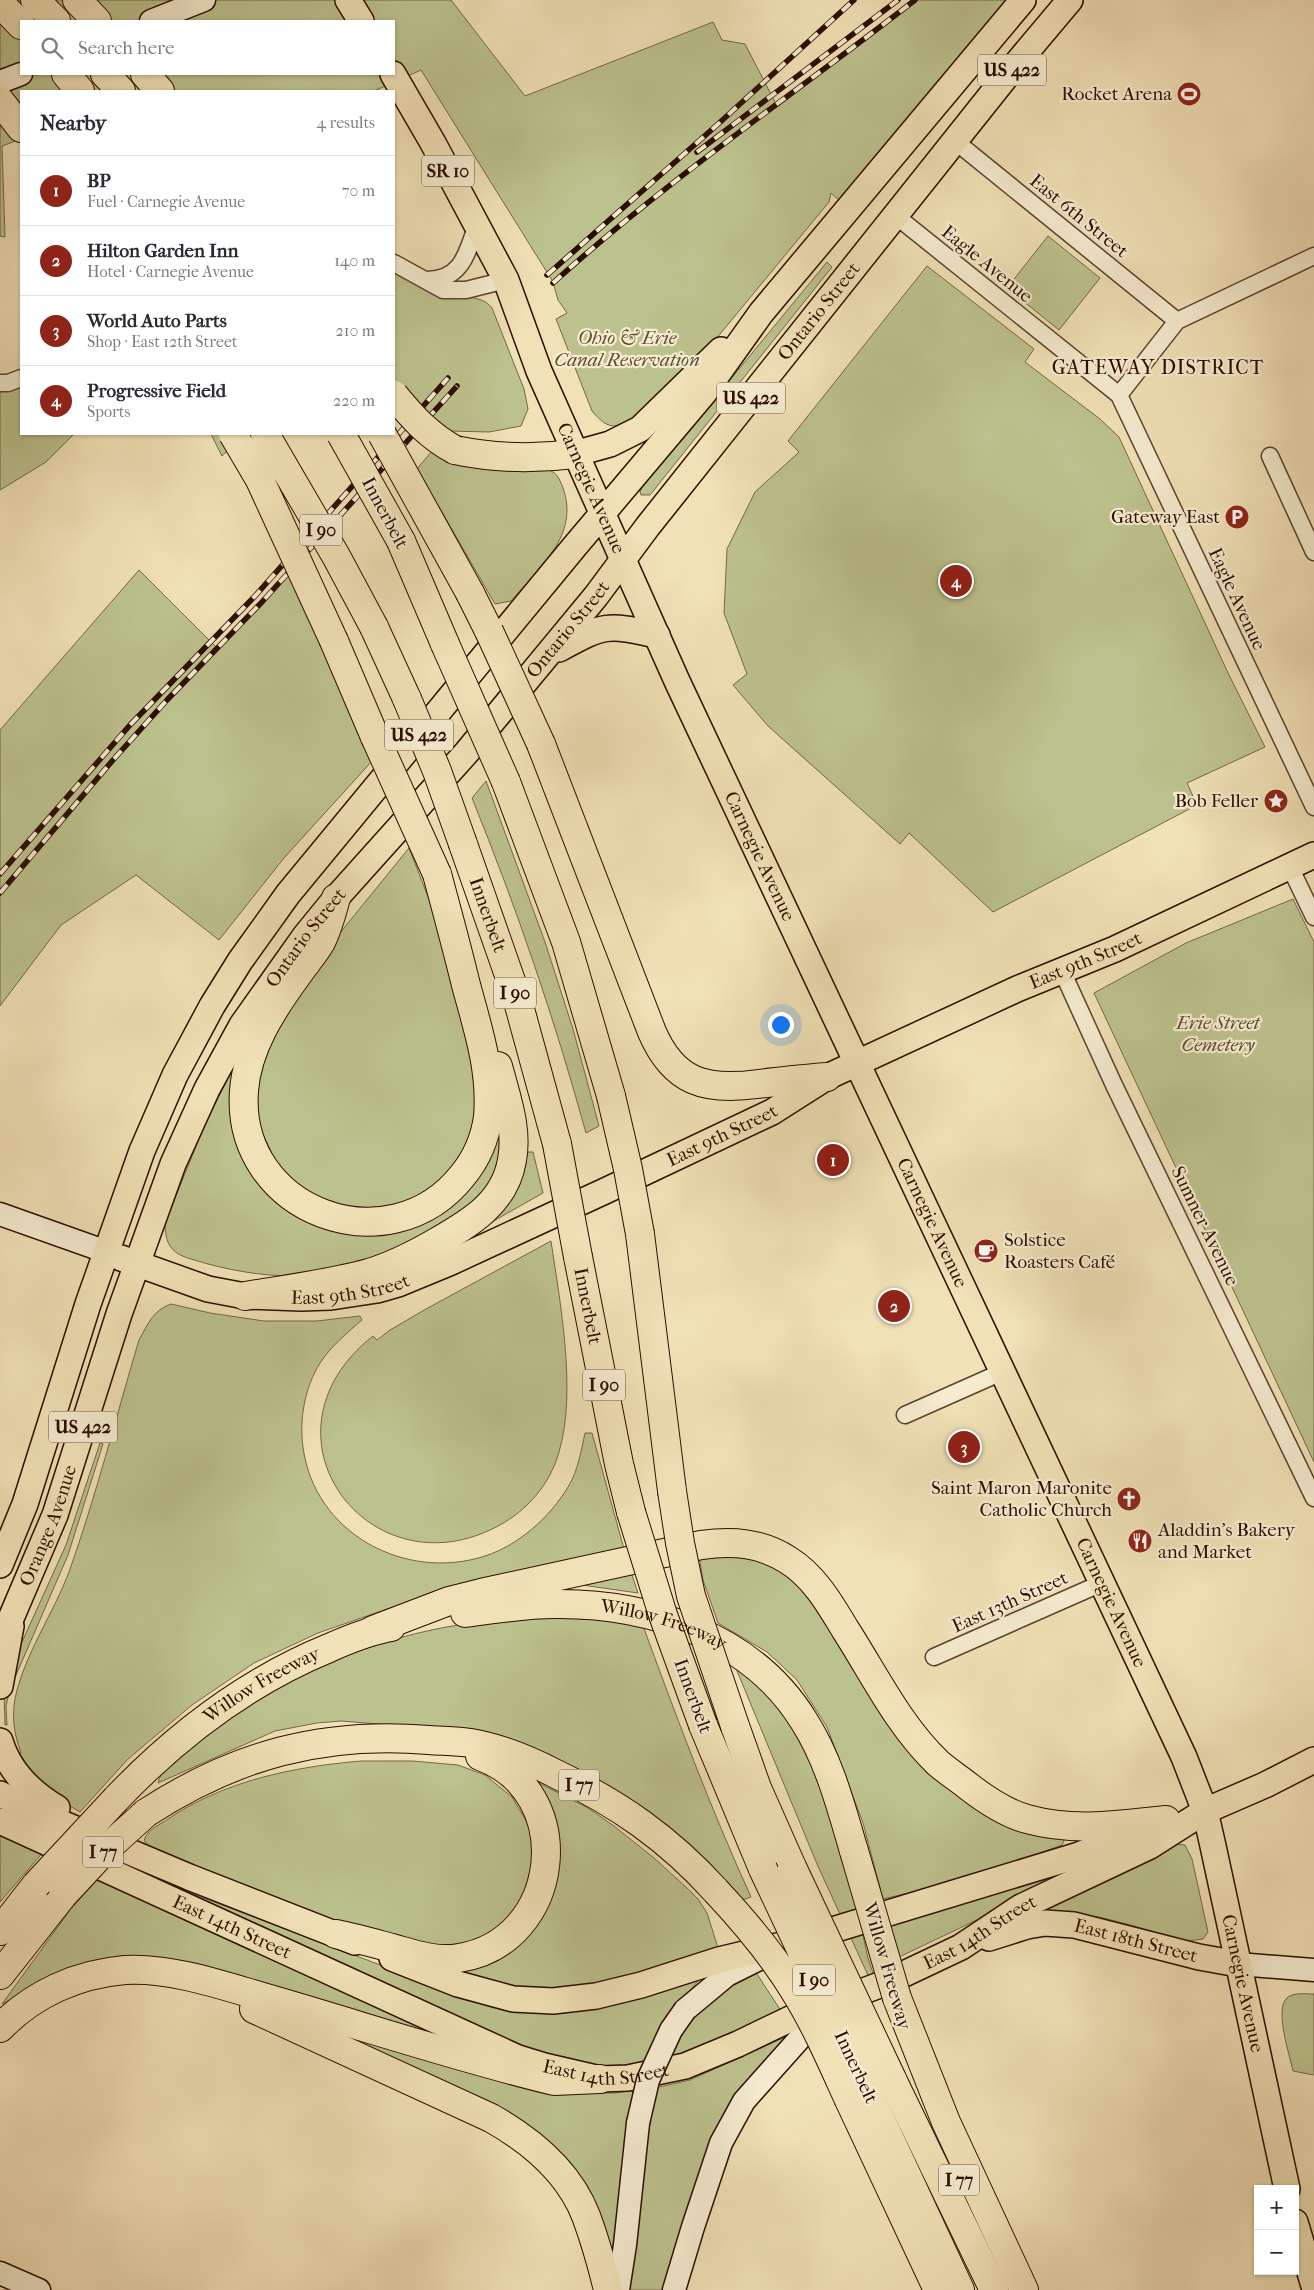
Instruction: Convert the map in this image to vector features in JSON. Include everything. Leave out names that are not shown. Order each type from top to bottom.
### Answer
[{"type":"highway","points":[[36,0],[55,20]]},
{"type":"highway","points":[[76,0],[96,20]]},
{"type":"highway","points":[[0,2],[20,24]]},
{"type":"highway","points":[[67,75],[79,90]]},
{"type":"highway","points":[[106,75],[120,90]]},
{"type":"highway","points":[[146,75],[159,90]]},
{"type":"highway","points":[[0,91],[20,110]]},
{"type":"highway","points":[[0,101],[20,127]]},
{"type":"highway","points":[[395,396],[416,422],[434,438],[454,450],[472,454],[514,456],[574,454]]},
{"type":"highway","points":[[234,435],[260,480],[334,641],[438,880],[479,997],[510,1110],[514,1148],[504,1185],[490,1205],[470,1223],[424,1249],[388,1266],[336,1280],[245,1296]]},
{"type":"highway","name":"Innerbelt","points":[[266,435],[336,556],[374,627],[437,771],[517,998],[557,1144],[619,1464],[631,1512],[663,1614],[703,1725],[858,2095],[960,2290]]},
{"type":"highway","name":"Innerbelt","points":[[342,435],[401,541],[506,782],[566,942],[611,1096],[640,1234],[672,1491],[691,1596],[735,1726],[757,1788],[792,1867],[909,2070],[994,2290]]},
{"type":"highway","points":[[383,435],[470,593],[515,685],[541,744],[652,1032],[670,1063],[685,1076],[714,1087],[746,1086],[827,1077]]},
{"type":"highway","points":[[336,898],[328,925],[320,943],[290,986],[257,1041],[245,1081],[245,1116],[251,1141],[263,1166],[291,1196],[315,1211],[341,1220],[382,1222],[408,1216],[421,1210],[452,1188],[473,1161],[485,1134],[488,1085],[484,1054],[438,880]]},
{"type":"highway","points":[[373,1630],[449,1602],[491,1591],[701,1545],[726,1542],[752,1544],[790,1560],[809,1578],[831,1607],[916,1738],[939,1763],[981,1796],[1003,1809],[1026,1818],[1051,1824],[1093,1827],[1166,1820]]},
{"type":"highway","name":"Willow Freeway","points":[[0,1931],[36,1885],[116,1799],[185,1733],[227,1702],[296,1662],[373,1630],[448,1615],[527,1606],[580,1604],[635,1611],[681,1625],[725,1645],[748,1660],[769,1678],[804,1720],[828,1768],[854,1851],[891,1991],[909,2070]]},
{"type":"highway","name":"I 77","points":[[0,1975],[63,1895],[104,1851],[146,1812],[207,1777],[270,1754],[338,1740],[363,1738],[413,1738],[470,1743],[526,1760],[584,1788],[647,1826],[681,1854],[765,1947],[790,1983],[819,2036],[858,2095],[938,2290]]},
{"type":"highway","points":[[336,1934],[421,1956],[458,1958],[484,1950],[507,1936],[527,1916],[540,1890],[547,1861],[545,1833],[536,1806],[528,1793],[509,1773],[482,1757],[413,1738]]},
{"type":"highway","points":[[0,2028],[37,1998],[73,1981],[107,1972],[125,1970],[157,1971],[250,1994],[554,2082],[600,2079]]},
{"type":"highway","points":[[177,1975],[491,2118],[523,2138],[551,2163],[586,2214],[608,2290]]},
{"type":"highway","points":[[909,2070],[946,2122],[1024,2290]]},
{"type":"highway","name":"I 77","points":[[909,2070],[1011,2290]]},
{"type":"main road","points":[[348,0],[360,20]]},
{"type":"main road","name":"Ontario Street","points":[[107,1252],[142,1151],[165,1096],[204,1021],[240,960],[288,894],[602,514],[704,394],[761,313],[1023,0]]},
{"type":"main road","name":"Ontario Street","points":[[137,1264],[176,1155],[194,1115],[242,1025],[272,980],[336,898],[460,760],[548,655],[955,141],[1070,0]]},
{"type":"main road","name":"SR 10","points":[[394,75],[491,248],[506,280]]},
{"type":"main road","name":"Carnegie Avenue","points":[[506,280],[530,348],[574,454],[622,560],[856,1063],[1184,1757],[1205,1811],[1286,2185]]},
{"type":"main road","points":[[574,454],[610,444],[640,429],[761,313]]},
{"type":"main road","points":[[548,655],[591,632],[606,627],[625,628],[657,635]]},
{"type":"main road","name":"East 9th Street","points":[[107,1252],[208,1289],[245,1296],[300,1298],[347,1296],[398,1284],[605,1191],[772,1112],[827,1077],[856,1063],[1017,989],[1115,949],[1314,855]]},
{"type":"main road","name":"Orange Avenue","points":[[0,1565],[25,1504],[88,1304],[107,1252]]},
{"type":"main road","name":"Orange Avenue","points":[[0,1644],[55,1515],[137,1264]]},
{"type":"main road","points":[[0,1686],[14,1614]]},
{"type":"main road","points":[[0,1741],[13,1770],[39,1797],[140,1855]]},
{"type":"main road","name":"East 14th Street","points":[[0,1821],[491,2046],[544,2066],[600,2079],[628,2078],[685,2066],[738,2044],[792,2018],[891,1991],[1021,1907],[1150,1846],[1205,1811],[1265,1785],[1314,1760]]},
{"type":"main road","name":"East 14th Street","points":[[0,1794],[66,1825],[189,1877],[441,1977],[486,1993],[514,1999],[553,2001],[619,1992],[719,1960],[790,1943],[1076,1856],[1166,1820],[1205,1811]]},
{"type":"main road","name":"East 18th Street","points":[[960,1947],[1027,1926],[1060,1924],[1090,1928],[1199,1957],[1238,1964]]},
{"type":"main road","points":[[1297,2230],[1314,2286]]},
{"type":"street","points":[[154,20],[204,0]]},
{"type":"street","points":[[0,82],[20,74]]},
{"type":"street","name":"East 6th Street","points":[[955,141],[1177,321]]},
{"type":"street","name":"Eagle Avenue","points":[[896,216],[1119,395],[1314,808]]},
{"type":"street","points":[[423,280],[443,280],[456,271],[466,254],[477,224]]},
{"type":"street","points":[[1119,395],[1177,321],[1314,256]]},
{"type":"street","points":[[395,264],[443,290],[466,290],[506,280]]},
{"type":"street","points":[[0,383],[8,383],[20,378]]},
{"type":"street","points":[[1270,456],[1314,552]]},
{"type":"street","points":[[1290,866],[1314,917]]},
{"type":"street","name":"Sumner Avenue","points":[[1062,971],[1114,1085],[1314,1498]]},
{"type":"street","points":[[0,1214],[107,1252]]},
{"type":"street","points":[[905,1415],[1002,1372]]},
{"type":"street","name":"East 13th Street","points":[[934,1657],[1102,1583]]},
{"type":"street","points":[[618,2290],[625,2245],[638,2123],[648,2080],[671,2030],[686,2010],[727,1975],[790,1943]]},
{"type":"street","name":"East 18th Street","points":[[1238,1964],[1314,1970]]},
{"type":"street","points":[[674,2290],[692,2227],[721,2143],[744,2101],[802,2036],[829,2014],[891,1991]]},
{"type":"street","points":[[0,2273],[38,2290]]},
{"type":"green space","points":[[0,0],[451,0],[525,96],[713,22],[722,40],[745,44],[776,104],[914,0],[1023,0],[848,208],[831,193],[829,202],[711,345],[635,418],[617,426],[612,426],[602,421],[592,411],[556,319],[567,313],[558,300],[553,282],[421,70],[376,90],[20,90],[20,139],[2,146],[5,237],[0,236]]},
{"type":"green space","points":[[1048,236],[1100,278],[1059,330],[1007,288]]},
{"type":"green space","points":[[827,262],[832,267],[650,495],[641,495],[642,487]]},
{"type":"green space","points":[[927,266],[1034,349],[1025,362],[1100,419],[1119,437],[1229,675],[1265,747],[1187,783],[1197,805],[993,912],[909,833],[900,844],[768,726],[733,685],[747,674],[724,613],[727,549],[755,492],[799,452],[788,441]]},
{"type":"green space","name":"Ohio & Erie Canal Reservation","points":[[395,269],[431,293],[444,297],[473,298],[487,303],[492,308],[524,389],[528,409],[521,426],[489,432],[449,431],[413,404],[395,382]]},
{"type":"green space","points":[[20,378],[20,435],[73,435],[46,462],[0,490],[0,383]]},
{"type":"green space","points":[[212,435],[244,435],[222,456]]},
{"type":"green space","points":[[432,451],[546,469],[553,472],[559,478],[567,505],[566,521],[561,536],[554,550],[544,563],[511,601],[495,604],[417,469]]},
{"type":"green space","points":[[139,570],[217,648],[289,572],[373,760],[284,858],[219,940],[136,875],[61,925],[0,1006],[0,730]]},
{"type":"green space","points":[[486,781],[545,942],[573,1029],[599,1126],[586,1133],[534,964],[472,798]]},
{"type":"green space","points":[[409,848],[446,943],[478,1072],[474,1132],[462,1158],[427,1193],[404,1203],[382,1209],[343,1207],[306,1192],[276,1162],[259,1126],[256,1084],[271,1035],[331,944]]},
{"type":"green space","name":"Erie Street Cemetery","points":[[1293,899],[1314,942],[1314,1462],[1094,993],[1186,943]]},
{"type":"green space","points":[[230,1074],[238,1078],[265,1178],[392,1226],[495,1127],[504,1127],[496,1175],[488,1189],[474,1203],[431,1232],[377,1256],[326,1272],[294,1276],[257,1274],[190,1259],[177,1253],[172,1248],[168,1242],[165,1223],[205,1124]]},
{"type":"green space","points":[[524,1152],[533,1152],[543,1193],[490,1223],[487,1219]]},
{"type":"green space","points":[[551,1241],[565,1347],[567,1402],[559,1452],[544,1485],[528,1504],[509,1520],[498,1526],[451,1542],[407,1539],[369,1522],[341,1494],[324,1458],[322,1417],[337,1375],[373,1336],[377,1340],[390,1330],[426,1309]]},
{"type":"green space","points":[[171,1304],[210,1313],[264,1321],[317,1321],[360,1316],[362,1320],[329,1351],[310,1382],[304,1404],[302,1436],[311,1477],[325,1504],[344,1526],[368,1544],[395,1556],[424,1562],[455,1562],[485,1556],[498,1551],[532,1529],[561,1498],[579,1461],[585,1433],[592,1433],[624,1549],[509,1573],[445,1589],[318,1633],[254,1663],[192,1705],[128,1759],[80,1812],[48,1793],[16,1756],[21,1753],[14,1722],[15,1698],[34,1645],[69,1572],[97,1485],[139,1340],[155,1314]]},
{"type":"green space","points":[[100,1443],[103,1444],[68,1555],[10,1689],[6,1706],[7,1725],[5,1725],[4,1691],[17,1653],[66,1545]]},
{"type":"green space","points":[[725,1549],[776,1561],[812,1591],[919,1755],[1066,1836],[1062,1845],[973,1875],[883,1899],[863,1823],[827,1727],[797,1680],[767,1652],[718,1623],[703,1580],[699,1556]]},
{"type":"green space","points":[[630,1569],[638,1593],[582,1585],[548,1584]]},
{"type":"green space","points":[[560,1616],[642,1623],[707,1795],[751,1897],[739,1901],[695,1857],[438,1729],[341,1721],[317,1723],[275,1731],[158,1783],[160,1776],[176,1757],[230,1716],[291,1680],[323,1665],[389,1641],[423,1632],[483,1621]]},
{"type":"green space","points":[[735,1666],[750,1673],[802,1729],[852,1887],[868,1958],[876,1982],[872,1984],[817,1864]]},
{"type":"green space","points":[[361,1761],[412,1761],[458,1765],[485,1775],[512,1797],[528,1824],[533,1843],[533,1860],[523,1896],[508,1921],[465,1949],[398,1946],[202,1870],[151,1848],[144,1841],[152,1829],[187,1807],[234,1786],[259,1778],[309,1767]]},
{"type":"green space","points":[[535,1781],[588,1808],[614,1826],[654,1858],[688,1889],[698,1899],[707,1913],[719,1951],[626,1981],[524,1992],[440,1966],[537,1915],[531,1786]]},
{"type":"green space","points":[[0,1829],[45,1850],[0,1902]]},
{"type":"green space","points":[[1175,1844],[1185,1845],[1192,1859],[1208,1932],[1203,1939],[1186,1941],[1093,1916],[1074,1913],[1036,1912]]},
{"type":"green space","points":[[1067,1871],[1067,1877],[897,1958],[889,1926]]},
{"type":"green space","points":[[153,1876],[193,1894],[462,1996],[699,1980],[672,2011],[717,1994],[755,1971],[781,2011],[692,2051],[644,2064],[596,2067],[536,2057],[150,1882]]},
{"type":"green space","points":[[98,1879],[440,2035],[437,2040],[183,1966],[51,1979],[2,2004],[70,1910]]},
{"type":"green space","points":[[1314,1994],[1314,2075],[1293,2071],[1284,2033],[1282,2012],[1283,2004],[1290,1996]]},
{"type":"green space","points":[[349,2034],[593,2093],[615,2093],[633,2090],[615,2249],[605,2247],[557,2160],[347,2045]]},
{"type":"green space","points":[[785,2037],[787,2042],[768,2059],[665,2290],[628,2290],[648,2124],[655,2088],[690,2080]]},
{"type":"railway","points":[[547,275],[717,125],[854,0]]},
{"type":"railway","points":[[697,152],[898,0]]},
{"type":"railway","points":[[553,283],[596,245],[686,173],[915,0]]},
{"type":"railway","points":[[0,874],[130,725],[256,595],[448,378]]},
{"type":"railway","points":[[0,893],[113,760],[167,700],[261,603],[457,386]]},
{"type":"place","name":"Rocket Arena","points":[[1189,94]]},
{"type":"place","name":"Gateway East","points":[[1237,517]]},
{"type":"place","name":"Progressive Field","points":[[956,581]]},
{"type":"place","name":"Bob Feller","points":[[1276,801]]},
{"type":"place","name":"BP","points":[[833,1160]]},
{"type":"place","name":"Solstice Roasters Café","points":[[986,1251]]},
{"type":"place","name":"Hilton Garden Inn","points":[[894,1306]]},
{"type":"place","name":"World Auto Parts","points":[[964,1447]]},
{"type":"place","name":"Saint Maron Maronite Catholic Church","points":[[1129,1499]]},
{"type":"place","name":"Aladdin's Bakery and Market","points":[[1140,1541]]},
{"type":"district","name":"GATEWAY DISTRICT","points":[[1158,367]]}]
